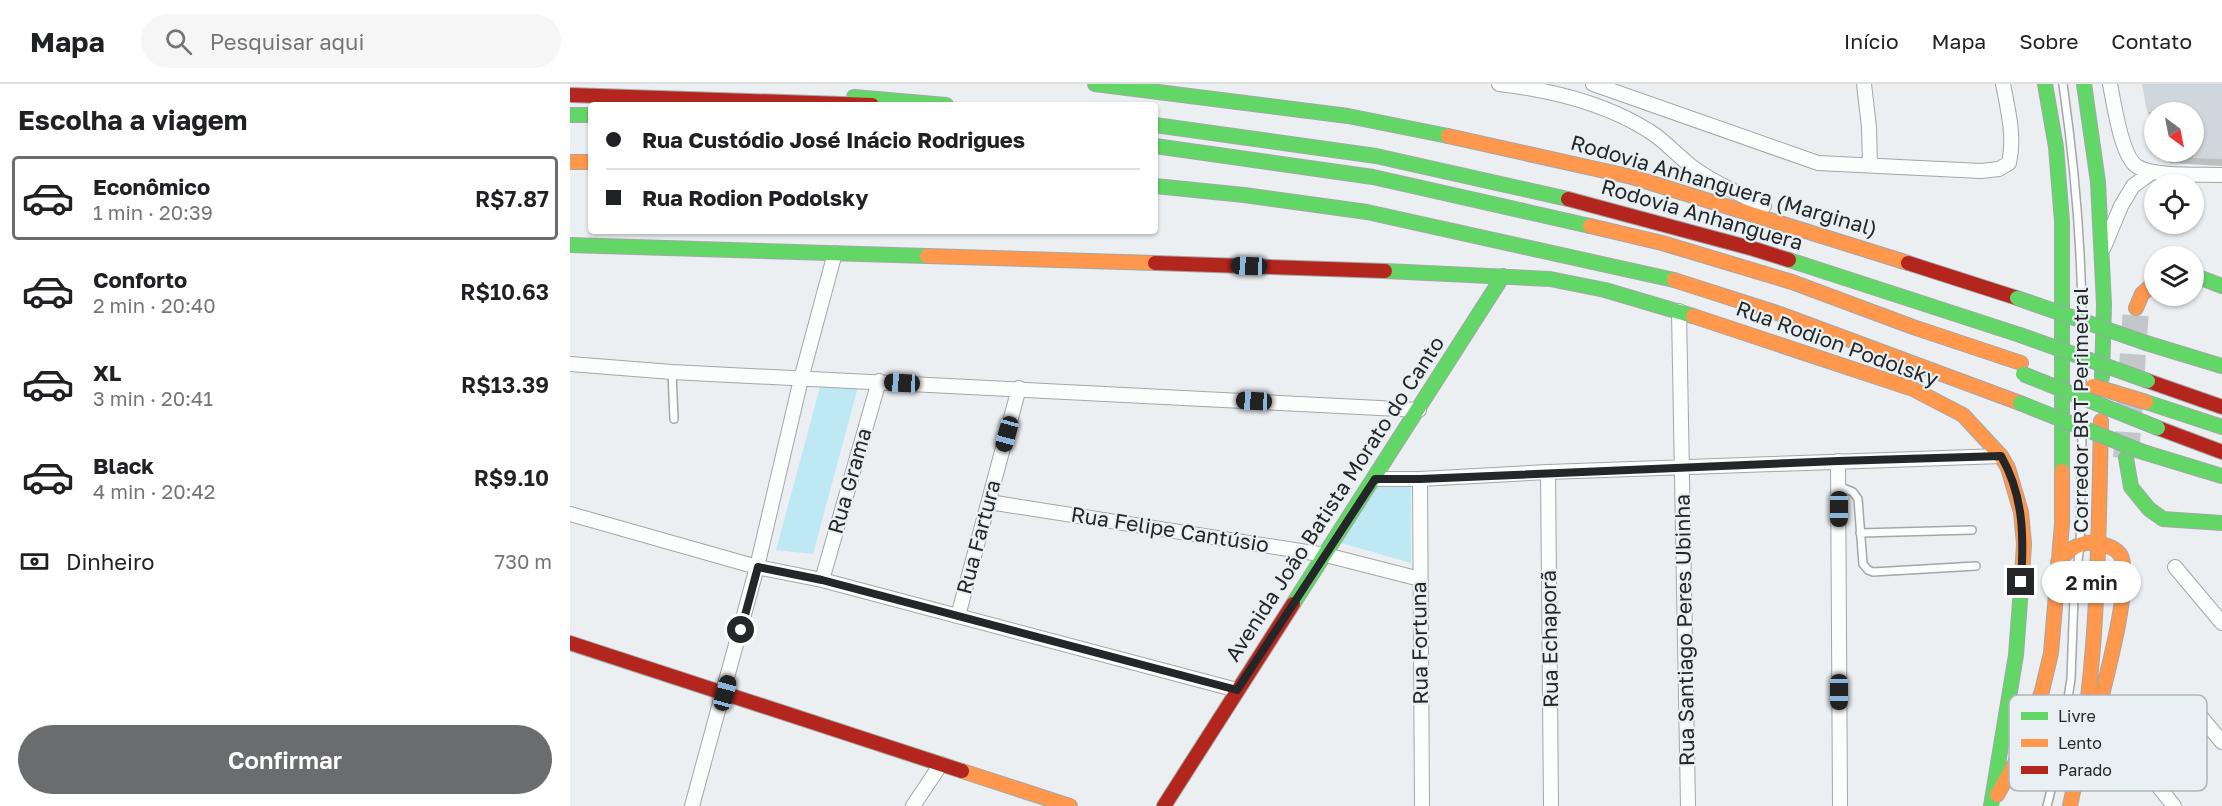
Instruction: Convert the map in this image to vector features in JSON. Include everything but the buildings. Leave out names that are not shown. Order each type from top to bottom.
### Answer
[{"type":"main road","name":"Rodovia Anhanguera (Marginal)","points":[[1095,84],[1348,116],[1513,149],[1632,177],[1814,232],[2146,343],[2222,366]]},
{"type":"main road","points":[[2041,695],[2051,653],[2062,524],[2062,221],[2056,147],[2045,84]]},
{"type":"main road","points":[[2084,84],[2098,182],[2104,305],[2099,544],[2089,695]]},
{"type":"main road","points":[[722,86],[911,102]]},
{"type":"main road","points":[[570,95],[781,102]]},
{"type":"main road","points":[[570,115],[588,115]]},
{"type":"main road","name":"Rodovia Anhanguera","points":[[1158,125],[1376,156],[1576,201],[1754,249],[2019,335],[2222,406]]},
{"type":"main road","name":"Rodovia Anhanguera","points":[[1158,146],[1373,177],[1570,220],[1662,243],[1792,282],[2022,369],[2146,402],[2222,427]]},
{"type":"main road","points":[[570,162],[588,162]]},
{"type":"main road","points":[[1158,186],[1244,195],[1367,212],[1685,284],[1780,314],[2020,403],[2143,452],[2222,476]]},
{"type":"main road","name":"Rua Rodion Podolsky","points":[[570,245],[1503,276],[1550,279],[1605,290],[1679,311],[1913,389],[1963,415],[1977,428],[2001,456],[2015,489],[2021,512],[2024,544],[2016,655],[2009,695]]},
{"type":"main road","name":"Avenida João Batista Morato do Canto","points":[[1164,806],[1503,276]]},
{"type":"main road","points":[[2204,279],[2222,286]]},
{"type":"main road","points":[[2136,308],[2144,292]]},
{"type":"main road","points":[[2022,369],[2158,428],[2222,452]]},
{"type":"main road","points":[[2126,458],[2131,487],[2149,509],[2163,519],[2222,523]]},
{"type":"main road","points":[[2058,561],[2066,552],[2080,543],[2099,544],[2115,550],[2122,556],[2123,588],[2101,695]]},
{"type":"main road","points":[[570,644],[1070,806]]},
{"type":"main road","name":"Rua Rodion Podolsky","points":[[1991,806],[2009,697]]},
{"type":"main road","points":[[1991,806],[2009,774]]},
{"type":"main road","points":[[2070,806],[2074,791]]},
{"type":"street","points":[[1499,84],[1562,95],[1612,113],[1650,131],[1694,169],[1731,192],[1755,201],[1814,232]]},
{"type":"street","points":[[1593,84],[1818,163],[1981,171],[1999,169],[2009,163],[2012,137],[2003,84]]},
{"type":"street","points":[[1864,84],[1870,164]]},
{"type":"street","points":[[2110,84],[2129,158],[2137,167],[2152,172],[2222,175]]},
{"type":"street","points":[[2102,251],[2121,206],[2133,186],[2152,172]]},
{"type":"street","points":[[692,806],[758,567],[801,379],[835,254]]},
{"type":"street","name":"Rua Santiago Peres Ubinha","points":[[1679,311],[1688,806]]},
{"type":"street","points":[[570,364],[801,379],[1019,388],[1419,410]]},
{"type":"street","name":"Rua Grama","points":[[822,580],[879,381]]},
{"type":"street","name":"Rua Fartura","points":[[958,616],[1019,388]]},
{"type":"street","points":[[1375,479],[2001,456]]},
{"type":"street","points":[[1838,461],[1840,806]]},
{"type":"street","name":"Rua Echaporã","points":[[1548,472],[1551,806]]},
{"type":"street","name":"Rua Fortuna","points":[[1420,479],[1422,806]]},
{"type":"street","name":"Rua Felipe Cantúsio","points":[[989,502],[1326,555],[1420,579]]},
{"type":"street","points":[[570,514],[758,567],[822,580],[1237,690]]},
{"type":"street","points":[[2175,567],[2222,623]]},
{"type":"street","points":[[2207,725],[2222,742]]},
{"type":"street","points":[[913,806],[941,764]]},
{"type":"street","points":[[2162,791],[2174,806]]},
{"type":"lane","name":"Corredor BRT Perimetral","points":[[2063,84],[2074,164],[2081,263],[2082,412]]},
{"type":"lane","points":[[672,372],[674,419]]},
{"type":"lane","name":"Corredor BRT Perimetral","points":[[2068,695],[2074,596],[2080,543],[2082,423]]},
{"type":"lane","points":[[1838,486],[1857,496],[1863,564],[1870,571],[1976,566]]},
{"type":"lane","points":[[1860,533],[1971,530]]},
{"type":"lane","name":"Corredor BRT Perimetral","points":[[2048,806],[2051,791]]},
{"type":"shaded area","points":[[820,387],[858,387],[813,554],[776,550]]},
{"type":"shaded area","points":[[1411,484],[1411,563],[1341,543],[1378,485]]},
{"type":"tunnel","points":[[2126,458],[2136,308]]},
{"type":"traffic: fast","points":[[1095,84],[1348,116],[1448,136]]},
{"type":"traffic: fast","points":[[2045,84],[2056,147],[2062,221],[2062,471]]},
{"type":"traffic: fast","points":[[2084,84],[2098,182],[2104,305],[2102,377]]},
{"type":"traffic: fast","points":[[854,97],[912,102]]},
{"type":"traffic: fast","points":[[570,115],[588,115]]},
{"type":"traffic: fast","points":[[1158,125],[1376,156],[1568,199]]},
{"type":"traffic: fast","points":[[1158,146],[1373,177],[1590,226]]},
{"type":"traffic: fast","points":[[1158,186],[1244,195],[1367,212],[1674,280]]},
{"type":"traffic: fast","points":[[570,245],[927,256]]},
{"type":"traffic: fast","points":[[1789,260],[2020,335]]},
{"type":"traffic: fast","points":[[1385,271],[1550,279],[1605,290],[1693,316]]},
{"type":"traffic: fast","points":[[1293,604],[1503,276]]},
{"type":"traffic: fast","points":[[2204,279],[2222,286]]},
{"type":"traffic: fast","points":[[2017,298],[2146,343]]},
{"type":"traffic: fast","points":[[2020,335],[2148,381]]},
{"type":"traffic: fast","points":[[2146,343],[2222,366]]},
{"type":"traffic: fast","points":[[2023,374],[2158,428]]},
{"type":"traffic: fast","points":[[2146,402],[2222,427]]},
{"type":"traffic: fast","points":[[2020,403],[2143,452]]},
{"type":"traffic: fast","points":[[2143,452],[2222,476]]},
{"type":"traffic: fast","points":[[2126,458],[2131,487],[2149,509],[2163,519],[2222,523]]},
{"type":"traffic: fast","points":[[2009,695],[2016,655],[2022,575]]},
{"type":"traffic: fast","points":[[1991,806],[2009,697]]},
{"type":"traffic: slow","points":[[1448,136],[1632,177],[1908,263]]},
{"type":"traffic: slow","points":[[570,162],[588,162]]},
{"type":"traffic: slow","points":[[1590,226],[1662,243],[1792,282],[1913,327],[2021,363]]},
{"type":"traffic: slow","points":[[927,256],[1155,263]]},
{"type":"traffic: slow","points":[[1674,280],[1780,314],[2020,403]]},
{"type":"traffic: slow","points":[[2136,308],[2144,292]]},
{"type":"traffic: slow","points":[[1693,316],[1913,389],[1963,415],[2001,456],[2008,468],[2021,512],[2024,544],[2022,575]]},
{"type":"traffic: slow","points":[[2093,386],[2146,402]]},
{"type":"traffic: slow","points":[[2089,695],[2098,567],[2101,421]]},
{"type":"traffic: slow","points":[[2041,695],[2051,653],[2062,524],[2062,471]]},
{"type":"traffic: slow","points":[[2058,562],[2075,547],[2091,542],[2111,547],[2121,556],[2124,569],[2121,609],[2102,695]]},
{"type":"traffic: slow","points":[[962,771],[1070,806]]},
{"type":"traffic: slow","points":[[1997,795],[2009,774]]},
{"type":"traffic: slow","points":[[2070,806],[2073,791]]},
{"type":"traffic: jam","points":[[570,95],[781,102]]},
{"type":"traffic: jam","points":[[1568,199],[1789,260]]},
{"type":"traffic: jam","points":[[1155,263],[1385,271]]},
{"type":"traffic: jam","points":[[1908,263],[2017,298]]},
{"type":"traffic: jam","points":[[2148,381],[2222,407]]},
{"type":"traffic: jam","points":[[2158,428],[2222,452]]},
{"type":"traffic: jam","points":[[1164,806],[1293,604]]},
{"type":"traffic: jam","points":[[570,643],[962,771]]},
{"type":"route","points":[[741,630],[758,567],[822,580],[1237,690],[1375,479],[1838,461],[2001,456],[2008,468],[2021,512],[2024,544],[2021,582]]}]
